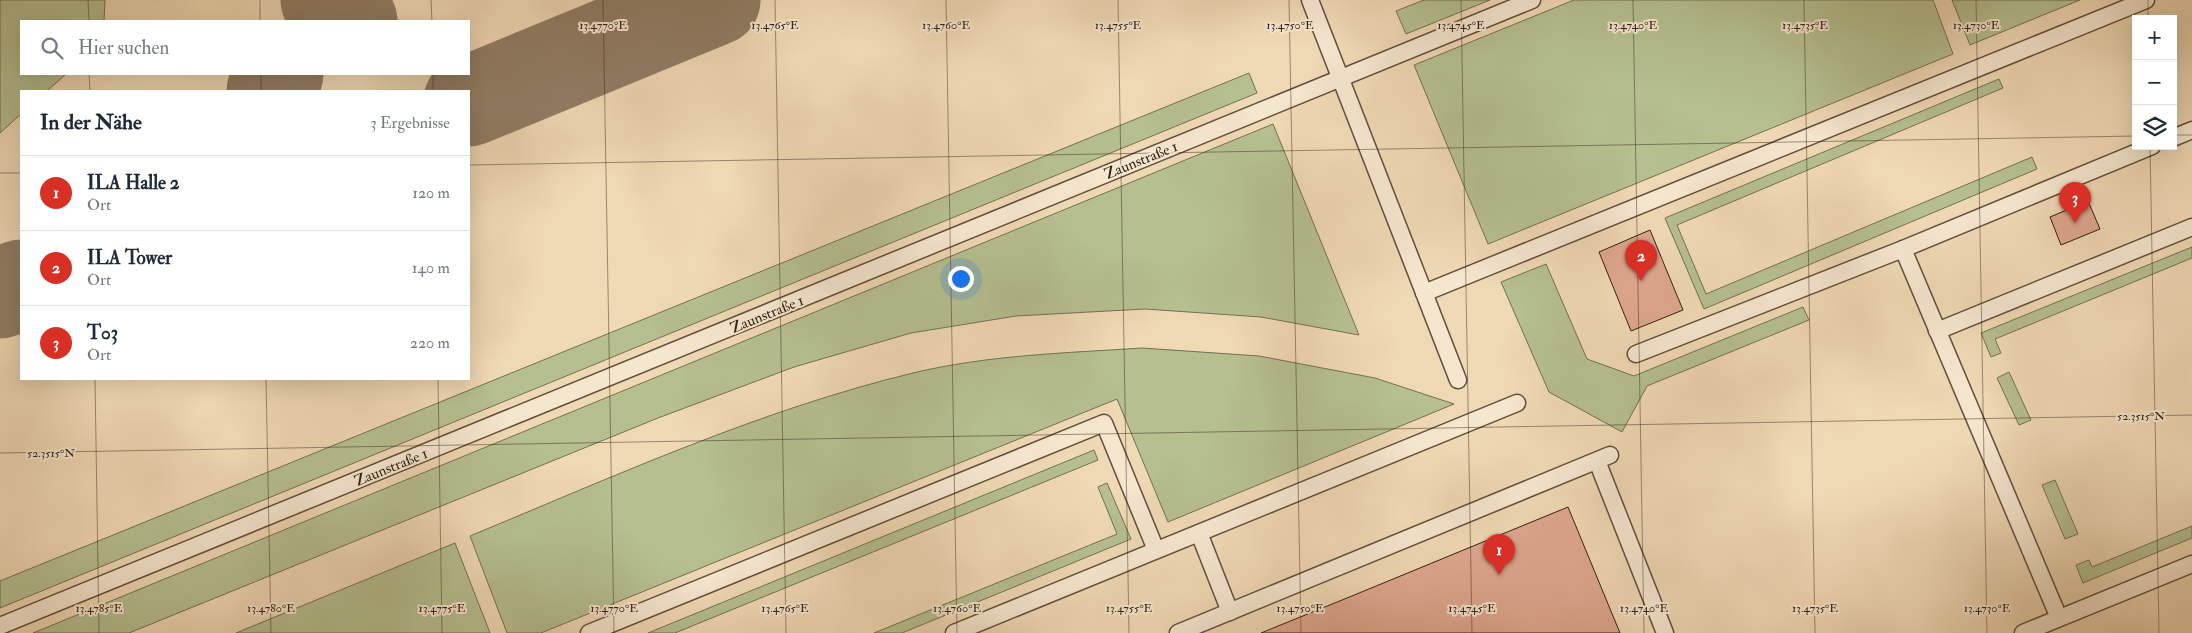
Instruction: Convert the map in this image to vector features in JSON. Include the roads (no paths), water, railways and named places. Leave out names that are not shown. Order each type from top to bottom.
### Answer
[{"type":"lane","points":[[1310,0],[1458,380]]},
{"type":"lane","name":"Zaunstraße 1","points":[[0,626],[1532,0]]},
{"type":"lane","points":[[1424,293],[2146,0]]},
{"type":"lane","points":[[2177,136],[2192,130]]},
{"type":"lane","points":[[1636,354],[1903,249],[2142,150]]},
{"type":"lane","points":[[1937,331],[2192,227]]},
{"type":"lane","points":[[1903,249],[2059,618]]},
{"type":"lane","points":[[954,633],[1517,403]]},
{"type":"lane","points":[[589,633],[1104,423],[1156,550]]},
{"type":"lane","points":[[1178,633],[1604,458],[1665,633]]},
{"type":"lane","points":[[1198,533],[1230,612]]},
{"type":"lane","points":[[2023,633],[2192,564]]},
{"type":"place","name":"T03","points":[[2075,223]]},
{"type":"place","name":"ILA Tower","points":[[1641,281]]},
{"type":"place","name":"ILA Halle 2","points":[[1499,575]]}]
